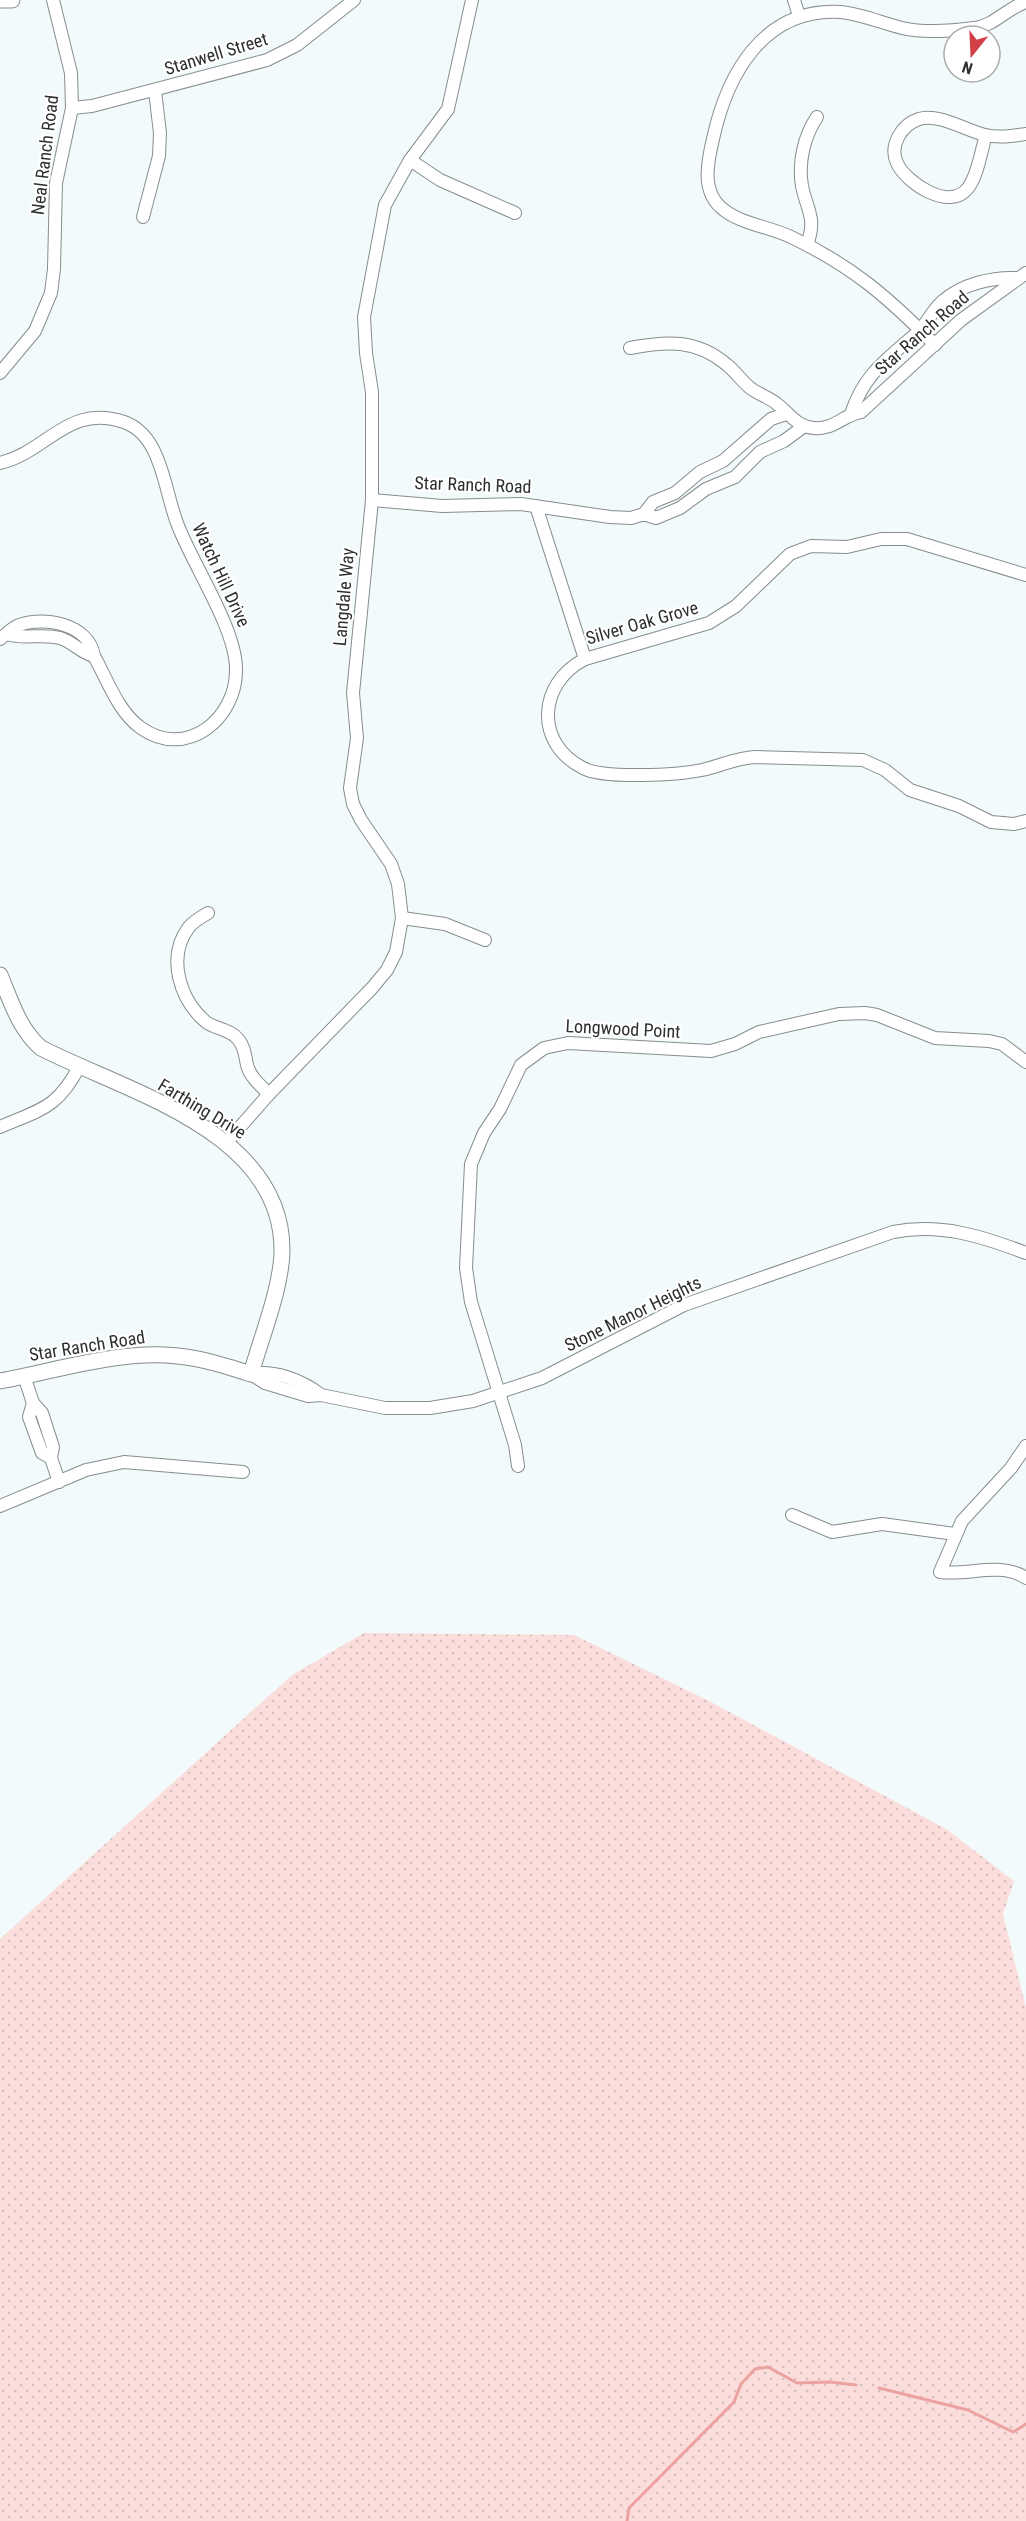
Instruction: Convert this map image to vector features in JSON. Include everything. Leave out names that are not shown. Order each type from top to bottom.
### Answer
[{"type":"street","points":[[0,0],[12,0]]},
{"type":"street","name":"Neal Ranch Road","points":[[0,374],[35,331],[51,293],[54,269],[56,183],[72,108],[71,73],[53,0]]},
{"type":"street","name":"Stanwell Street","points":[[72,108],[92,106],[155,91],[267,60],[297,45],[354,0]]},
{"type":"street","name":"Langdale Way","points":[[226,1143],[269,1094],[372,988],[387,970],[396,952],[402,918],[398,884],[392,864],[361,820],[353,804],[350,788],[357,738],[353,693],[372,500],[372,392],[366,353],[364,317],[385,205],[410,159],[448,109],[472,0]]},
{"type":"street","points":[[794,0],[799,16]]},
{"type":"street","points":[[935,345],[879,290],[833,258],[724,210],[714,200],[706,169],[720,106],[729,86],[763,37],[776,27],[799,16],[842,12],[915,31],[964,29],[990,24],[1017,5],[1026,2]]},
{"type":"street","points":[[143,217],[159,156],[160,133],[155,91]]},
{"type":"street","points":[[807,245],[812,231],[812,215],[803,188],[800,169],[805,146],[817,117]]},
{"type":"street","points":[[986,135],[970,186],[957,197],[949,199],[930,192],[902,170],[894,151],[897,139],[912,122],[922,118],[932,118],[986,135],[1002,137],[1026,134]]},
{"type":"street","points":[[410,159],[450,185],[515,213]]},
{"type":"street","name":"Star Ranch Road","points":[[372,500],[442,506],[520,504],[610,517],[632,518],[644,514],[656,518],[680,508],[706,489],[735,477],[760,452],[784,441],[803,427],[824,428],[837,425],[851,414],[861,412],[961,321],[1007,289],[1021,276]]},
{"type":"street","name":"Star Ranch Road","points":[[851,414],[867,378],[920,330],[943,301],[955,293],[999,277],[1021,276]]},
{"type":"street","points":[[630,348],[663,342],[702,349],[722,361],[751,389],[777,404],[803,427]]},
{"type":"street","points":[[644,514],[653,502],[675,493],[700,472],[723,461],[771,420],[786,414]]},
{"type":"street","name":"Watch Hill Drive","points":[[0,463],[85,417],[125,423],[143,432],[154,450],[177,523],[234,647],[234,689],[228,708],[215,724],[198,736],[179,740],[158,736],[141,728],[126,714],[94,656],[93,648],[83,635],[57,624],[29,622],[12,628],[4,636]]},
{"type":"street","points":[[748,438],[760,452]]},
{"type":"street","points":[[536,506],[585,659]]},
{"type":"street","name":"Silver Oak Grove","points":[[1026,575],[907,539],[881,539],[848,547],[812,546],[790,554],[736,606],[709,623],[585,659],[567,670],[555,684],[550,695],[548,716],[550,729],[561,751],[583,768],[594,772],[689,772],[742,758],[755,757],[856,759],[874,763],[910,790],[959,806],[991,822],[1014,824],[1026,821]]},
{"type":"street","points":[[208,913],[191,924],[185,933],[177,963],[179,983],[191,1007],[200,1017],[237,1038],[255,1080],[269,1094]]},
{"type":"street","points":[[402,918],[445,924],[485,940]]},
{"type":"street","name":"Farthing Drive","points":[[0,975],[18,1017],[34,1042],[57,1056],[80,1065],[190,1120],[242,1156],[267,1189],[279,1226],[282,1249],[281,1269],[251,1374]]},
{"type":"street","name":"Longwood Point","points":[[518,1466],[515,1445],[471,1302],[466,1268],[471,1164],[484,1133],[500,1109],[514,1076],[532,1054],[555,1044],[568,1043],[711,1051],[735,1044],[759,1032],[854,1013],[877,1015],[935,1038],[989,1041],[1011,1049],[1026,1062]]},
{"type":"street","points":[[0,1127],[54,1104],[68,1089],[80,1065]]},
{"type":"street","name":"Stone Manor Heights","points":[[251,1374],[265,1383],[308,1396],[321,1395],[360,1404],[407,1409],[452,1406],[500,1394],[542,1378],[684,1305],[893,1232],[927,1228],[956,1231],[1026,1253]]},
{"type":"street","name":"Star Ranch Road","points":[[0,1381],[112,1359],[164,1355],[209,1361],[251,1374]]},
{"type":"street","points":[[24,1376],[33,1403],[29,1417],[42,1453],[51,1458],[59,1482]]},
{"type":"street","points":[[1026,1446],[1011,1468],[971,1509],[955,1534],[940,1572],[969,1574],[1004,1569],[1026,1578]]},
{"type":"street","points":[[0,1506],[86,1470],[124,1462],[243,1472]]},
{"type":"street","points":[[792,1515],[832,1532],[882,1524],[955,1534]]},
{"type":"shaded area","points":[[364,1633],[574,1635],[711,1702],[946,1829],[1014,1881],[1003,1914],[1026,2008],[1026,2521],[0,2521],[0,1939],[292,1675]]},
{"type":"waterway","points":[[627,2521],[629,2508],[734,2402],[741,2384],[755,2369],[768,2367],[797,2383],[829,2382],[856,2385]]},
{"type":"waterway","points":[[879,2388],[968,2410],[1013,2432],[1026,2424]]}]
